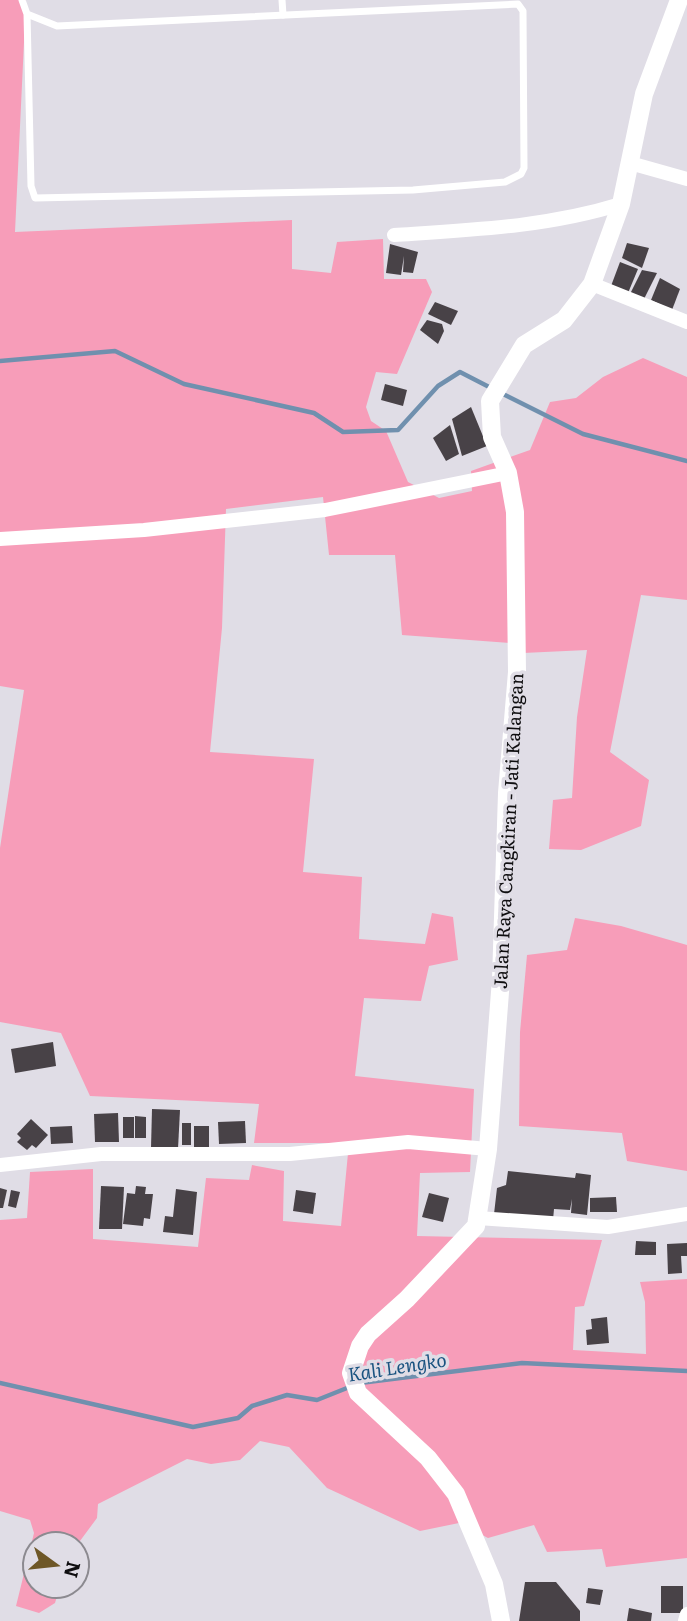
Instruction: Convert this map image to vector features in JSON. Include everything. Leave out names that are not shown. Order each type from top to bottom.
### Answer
[{"type":"street","name":"Jalan Raya Cangkiran - Jati Kalangan","points":[[501,1621],[494,1584],[456,1494],[428,1458],[358,1393],[351,1373],[360,1346],[368,1334],[470,1233],[478,1218],[488,1149],[501,979],[507,793],[517,672],[515,512],[508,473],[492,437],[491,401],[524,345],[564,320],[592,284],[621,204],[644,94],[679,0]]},
{"type":"street","points":[[630,163],[687,179]]},
{"type":"street","points":[[394,235],[541,223],[585,215],[621,204]]},
{"type":"street","points":[[592,284],[687,322]]},
{"type":"street","points":[[0,539],[144,530],[325,510],[508,473]]},
{"type":"street","points":[[0,1165],[101,1154],[290,1154],[408,1142],[488,1149]]},
{"type":"street","points":[[478,1218],[608,1227],[687,1214]]},
{"type":"street","points":[[685,1621],[687,1614]]},
{"type":"lane","points":[[22,0],[27,14],[31,186],[35,198],[413,190],[505,182],[521,174],[524,168],[523,12],[518,4],[57,26],[27,14]]},
{"type":"lane","points":[[282,0],[283,15]]},
{"type":"shaded area","points":[[0,0],[26,0],[15,232],[292,220],[292,269],[331,273],[337,242],[383,239],[384,279],[426,279],[432,292],[397,374],[376,372],[366,407],[371,421],[386,431],[408,482],[439,498],[472,491],[471,471],[530,450],[550,402],[576,398],[603,377],[643,358],[687,377],[687,600],[641,595],[610,752],[649,780],[641,826],[581,850],[549,849],[553,800],[572,798],[577,717],[587,650],[523,653],[523,644],[402,635],[395,555],[329,555],[323,497],[226,509],[222,628],[210,752],[314,759],[303,872],[362,877],[359,939],[425,944],[432,913],[453,917],[458,960],[429,966],[421,1001],[364,998],[355,1076],[474,1089],[470,1172],[420,1173],[417,1236],[602,1240],[584,1306],[575,1307],[573,1350],[646,1354],[645,1302],[640,1282],[687,1279],[687,1558],[606,1567],[602,1549],[547,1552],[534,1525],[488,1538],[459,1523],[420,1531],[327,1488],[289,1447],[260,1441],[240,1460],[211,1464],[187,1459],[98,1504],[97,1518],[88,1530],[33,1530],[30,1520],[0,1511],[0,1220],[27,1218],[30,1172],[93,1169],[93,1239],[198,1247],[206,1178],[249,1180],[252,1165],[284,1171],[283,1221],[341,1226],[349,1143],[254,1143],[259,1104],[90,1096],[61,1033],[0,1022],[0,848],[24,690],[0,686]]},
{"type":"shaded area","points":[[575,918],[621,926],[687,945],[687,1171],[627,1161],[622,1133],[519,1126],[520,1032],[527,955],[567,950]]},
{"type":"shaded area","points":[[21,1586],[21,1600],[56,1600],[39,1613],[16,1606]]},
{"type":"building","points":[[627,243],[649,248],[642,268],[622,258]]},
{"type":"building","points":[[390,244],[418,252],[413,273],[403,272],[404,256],[401,275],[386,273]]},
{"type":"building","points":[[620,262],[638,269],[628,293],[611,286]]},
{"type":"building","points":[[642,270],[657,273],[643,301],[630,294]]},
{"type":"building","points":[[660,278],[680,289],[672,310],[651,300]]},
{"type":"building","points":[[435,302],[458,311],[451,325],[428,314]]},
{"type":"building","points":[[427,320],[442,324],[444,331],[438,344],[420,330]]},
{"type":"building","points":[[385,384],[407,390],[403,406],[381,400]]},
{"type":"building","points":[[471,407],[487,446],[462,456],[452,419]]},
{"type":"building","points":[[450,425],[459,454],[446,461],[433,438]]},
{"type":"building","points":[[53,1042],[56,1066],[15,1073],[11,1049]]},
{"type":"building","points":[[152,1109],[180,1110],[178,1149],[151,1148]]},
{"type":"building","points":[[118,1113],[119,1142],[95,1142],[94,1114]]},
{"type":"building","points":[[135,1116],[146,1117],[146,1138],[135,1138]]},
{"type":"building","points":[[123,1117],[134,1117],[134,1138],[123,1138]]},
{"type":"building","points":[[31,1119],[48,1135],[36,1148],[32,1145],[27,1150],[17,1142],[21,1138],[17,1134]]},
{"type":"building","points":[[245,1121],[246,1143],[219,1144],[218,1122]]},
{"type":"building","points":[[182,1123],[191,1123],[191,1145],[182,1145]]},
{"type":"building","points":[[72,1126],[73,1143],[51,1144],[50,1127]]},
{"type":"building","points":[[194,1126],[209,1126],[209,1147],[194,1147]]},
{"type":"building","points":[[508,1171],[575,1178],[576,1173],[591,1175],[587,1215],[571,1213],[572,1199],[570,1210],[554,1209],[553,1220],[494,1214],[497,1188],[506,1185]]},
{"type":"building","points":[[101,1186],[124,1187],[122,1229],[99,1229]]},
{"type":"building","points":[[136,1186],[146,1187],[145,1194],[153,1194],[150,1219],[144,1218],[143,1226],[123,1224],[127,1193],[135,1194]]},
{"type":"building","points":[[0,1188],[7,1190],[3,1208],[0,1208]]},
{"type":"building","points":[[176,1189],[197,1192],[193,1235],[163,1232],[165,1216],[173,1217]]},
{"type":"building","points":[[11,1190],[20,1192],[16,1208],[8,1206]]},
{"type":"building","points":[[296,1190],[316,1193],[313,1214],[293,1211]]},
{"type":"building","points":[[429,1193],[449,1198],[443,1222],[422,1217]]},
{"type":"building","points":[[616,1197],[617,1212],[590,1212],[590,1198]]},
{"type":"building","points":[[636,1241],[656,1242],[656,1255],[635,1255]]},
{"type":"building","points":[[687,1243],[687,1256],[681,1256],[682,1273],[668,1274],[667,1244]]},
{"type":"building","points":[[607,1317],[609,1343],[587,1345],[586,1330],[592,1329],[591,1319]]},
{"type":"building","points":[[525,1582],[556,1582],[580,1611],[580,1621],[519,1621]]},
{"type":"building","points":[[661,1586],[683,1586],[683,1613],[661,1613]]},
{"type":"building","points":[[588,1588],[603,1590],[600,1605],[586,1603]]},
{"type":"building","points":[[629,1608],[652,1613],[651,1621],[627,1621]]},
{"type":"waterway","points":[[0,361],[115,351],[184,384],[314,413],[343,432],[398,430],[438,386],[460,372],[493,389]]},
{"type":"waterway","points":[[501,393],[583,434],[687,461]]},
{"type":"waterway","name":"Kali Lengko","points":[[360,1383],[522,1363],[687,1371]]},
{"type":"waterway","name":"Kali Lengko","points":[[0,1383],[193,1427],[238,1418],[252,1406],[287,1395],[317,1400],[352,1386]]}]
